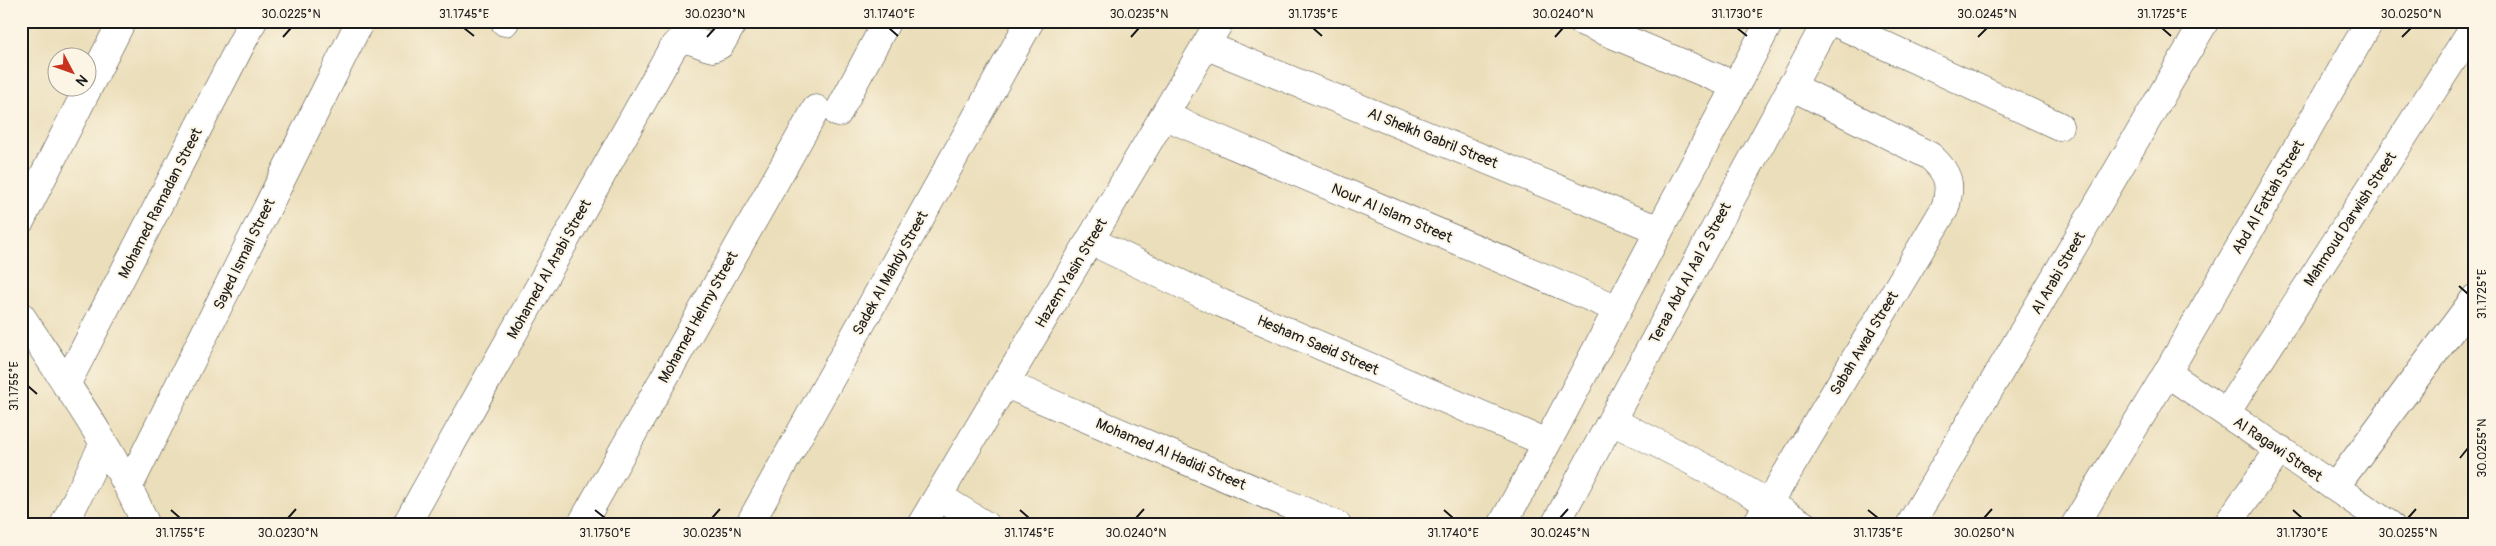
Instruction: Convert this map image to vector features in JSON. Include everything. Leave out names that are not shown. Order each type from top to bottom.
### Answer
[{"type":"street","points":[[21,220],[122,21]]},
{"type":"street","name":"Mohamed Ramadan Street","points":[[66,385],[254,21]]},
{"type":"street","name":"Sayed Ismail Street","points":[[129,486],[360,21]]},
{"type":"street","name":"Mohamed Al Arabi Street","points":[[406,525],[672,49],[677,42],[684,39],[691,39],[713,48],[720,45],[734,21]]},
{"type":"street","name":"Mohamed Helmy Street","points":[[581,525],[827,111],[888,21]]},
{"type":"street","name":"Sadek Al Mahdy Street","points":[[749,525],[1030,21]]},
{"type":"street","name":"Hazem Yasin Street","points":[[921,525],[1207,46],[1220,21]]},
{"type":"street","points":[[1581,21],[1734,86]]},
{"type":"street","points":[[1502,525],[1547,444],[1734,86],[1770,21]]},
{"type":"street","name":"Teraa Abd Al Aal 2 Street","points":[[1555,525],[1790,86],[1827,21]]},
{"type":"street","points":[[1832,21],[2059,126]]},
{"type":"street","name":"Al Arabi Street","points":[[1910,525],[2205,21]]},
{"type":"street","name":"Abd Al Fattah Street","points":[[2075,525],[2166,373],[2370,21]]},
{"type":"street","name":"Mahmoud Darwish Street","points":[[2226,413],[2475,25]]},
{"type":"street","name":"Al Sheikh Gabril Street","points":[[1207,46],[1659,230]]},
{"type":"street","name":"Sabah Awad Street","points":[[1763,514],[1944,208],[1949,192],[1948,180],[1941,166],[1930,156],[1790,86]]},
{"type":"street","name":"Nour Al Islam Street","points":[[1165,116],[1618,309]]},
{"type":"street","name":"Hesham Saeid Street","points":[[1091,241],[1221,303],[1547,444]]},
{"type":"street","points":[[2335,487],[2475,298]]},
{"type":"street","points":[[21,316],[104,443],[129,486],[146,525]]},
{"type":"street","name":"Al Ragawi Street","points":[[2166,373],[2390,525]]},
{"type":"street","name":"Mohamed Al Hadidi Street","points":[[1006,384],[1337,525]]},
{"type":"street","points":[[1611,421],[1682,454],[1763,514],[1804,525]]},
{"type":"street","points":[[64,525],[104,443]]},
{"type":"street","points":[[2227,525],[2280,449]]},
{"type":"street","points":[[938,496],[985,525]]}]
